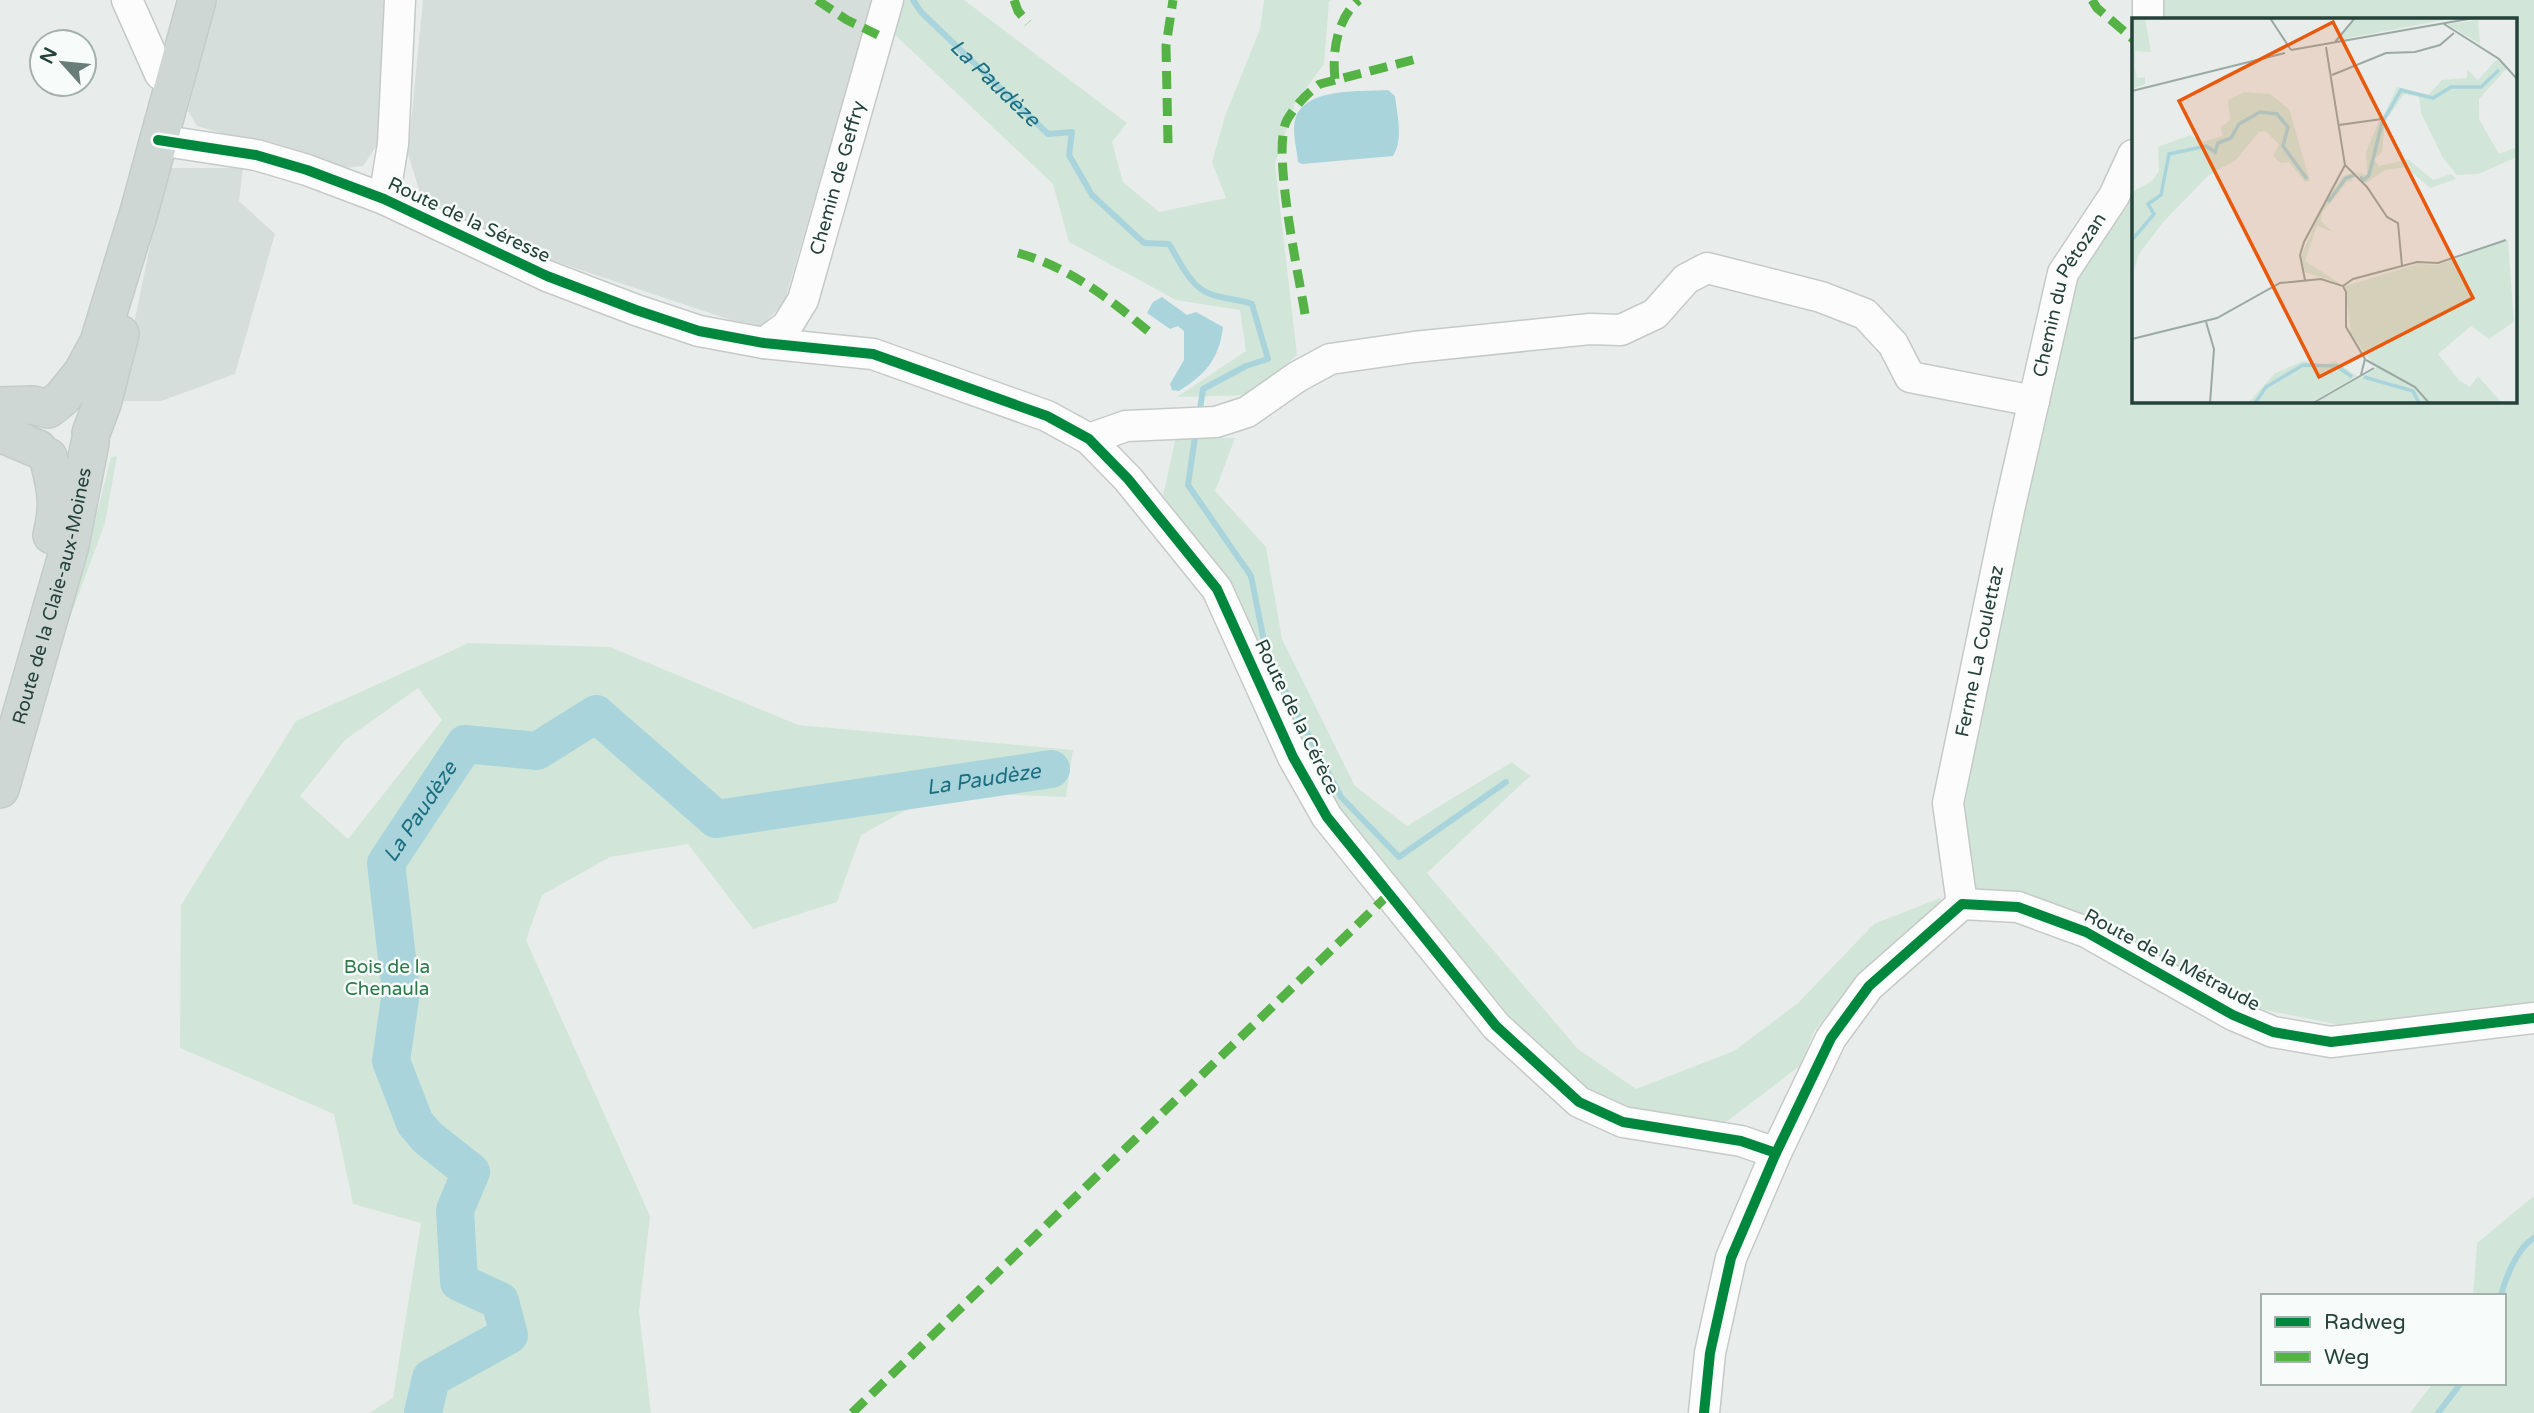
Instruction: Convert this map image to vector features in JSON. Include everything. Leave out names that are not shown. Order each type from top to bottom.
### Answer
[{"type":"main road","name":"Route de la Claie-aux-Moines","points":[[50,407],[62,398],[83,372],[99,342],[139,212],[197,0]]},
{"type":"main road","name":"Route de la Claie-aux-Moines","points":[[0,789],[70,545],[91,438],[120,335],[139,212]]},
{"type":"main road","points":[[0,406],[50,407],[62,404],[79,409],[86,416],[91,438],[85,451],[73,460],[58,461],[0,433]]},
{"type":"main road","points":[[43,453],[35,442],[35,426],[38,418],[50,407]]},
{"type":"main road","name":"Route de la Claie-aux-Moines","points":[[0,739],[58,506],[57,491],[43,453]]},
{"type":"street","points":[[127,0],[160,74],[173,84]]},
{"type":"street","points":[[384,199],[393,144],[400,0]]},
{"type":"street","name":"Chemin de Geffry","points":[[764,343],[786,326],[803,300],[888,0]]},
{"type":"street","points":[[2148,0],[2148,18]]},
{"type":"street","name":"Route de la Séresse","points":[[158,139],[256,155],[307,170],[384,199],[547,276],[699,331],[764,343]]},
{"type":"street","name":"Chemin du Pétozan","points":[[2034,401],[2063,274],[2114,196],[2132,157]]},
{"type":"street","points":[[1089,439],[1126,426],[1216,422],[1247,412],[1297,377],[1330,359],[1414,347],[1590,329],[1621,330],[1656,314],[1686,279],[1707,268],[1821,297],[1866,314],[1893,344],[1910,377],[2034,401]]},
{"type":"street","name":"Route de la Cérèce","points":[[764,343],[873,354],[1047,416],[1089,439],[1128,479],[1217,589],[1293,757],[1327,817],[1496,1026],[1579,1102],[1623,1122],[1741,1141],[1776,1153]]},
{"type":"street","name":"Ferme La Coulettaz","points":[[1962,904],[1948,803],[2034,401]]},
{"type":"street","points":[[1704,1413],[1710,1353],[1731,1258],[1830,1038],[1869,986],[1962,904]]},
{"type":"street","name":"Route de la Métraude","points":[[1962,904],[2018,907],[2086,932],[2233,1015],[2273,1032],[2331,1042],[2534,1018]]},
{"type":"shaded area","points":[[214,0],[392,0],[382,138],[363,166],[345,168],[197,126],[188,111]]},
{"type":"shaded area","points":[[423,0],[873,0],[784,303],[758,329],[536,255],[421,196],[408,154]]},
{"type":"shaded area","points":[[169,168],[243,168],[239,201],[275,234],[235,374],[161,401],[118,401],[150,246]]},
{"type":"green space","points":[[904,0],[964,0],[1127,123],[1112,142],[1123,182],[1159,212],[1226,198],[1212,162],[1225,116],[1260,29],[1264,0],[1332,0],[1329,2],[1324,64],[1295,103],[1275,164],[1297,355],[1253,395],[1177,397],[1246,351],[1240,310],[1176,300],[1069,242],[1053,184],[893,33]]},
{"type":"green space","points":[[2157,0],[2534,0],[2534,1003],[2429,1020],[2340,1025],[2241,1005],[1970,893],[1957,805],[2076,276],[2132,188],[2132,402],[2516,402],[2516,18],[2157,18]]},
{"type":"green space","points":[[1176,436],[1235,438],[1215,491],[1266,547],[1282,639],[1355,786],[1407,826],[1512,762],[1530,776],[1427,873],[1578,1049],[1636,1089],[1734,1051],[1798,1003],[1874,924],[1940,898],[1944,911],[1859,978],[1814,1031],[1801,1065],[1717,1129],[1630,1114],[1587,1098],[1507,1022],[1337,813],[1306,757],[1231,587],[1163,496]]},
{"type":"green space","points":[[117,456],[105,523],[63,636],[57,639],[86,557],[111,457]]},
{"type":"green space","name":"Bois de la Chenaula","points":[[469,643],[610,647],[798,725],[1073,750],[1066,797],[939,792],[861,835],[837,902],[753,929],[688,844],[610,857],[542,895],[526,940],[650,1216],[639,1311],[651,1413],[369,1413],[393,1398],[421,1223],[353,1204],[334,1114],[180,1048],[181,905],[296,721]],"holes":[[[418,688],[442,720],[348,839],[300,796],[345,740]]]},
{"type":"green space","points":[[2534,1196],[2534,1413],[2410,1413],[2431,1385],[2506,1385],[2506,1294],[2473,1294],[2477,1243]]},
{"type":"water","points":[[1388,90],[1395,96],[1399,127],[1393,156],[1302,164],[1298,162],[1294,127],[1302,107],[1311,100],[1336,93]]},
{"type":"water","points":[[1162,297],[1187,315],[1196,312],[1223,327],[1210,365],[1179,391],[1172,390],[1170,384],[1184,360],[1184,331],[1178,326],[1170,329],[1147,313],[1153,302]]},
{"type":"waterway","name":"La Paudèze","points":[[913,0],[921,12],[1048,134],[1072,132],[1069,155],[1092,195],[1144,243],[1169,244],[1186,272],[1202,290],[1218,297],[1252,304],[1268,359],[1246,366],[1203,389],[1199,416]]},
{"type":"waterway","points":[[1196,430],[1188,485],[1251,576],[1267,656],[1341,797],[1399,857],[1506,782]]},
{"type":"waterway","name":"La Paudèze","points":[[423,1413],[431,1378],[509,1335],[500,1301],[459,1282],[455,1210],[471,1172],[428,1138],[415,1123],[391,1061],[401,992],[386,863],[465,744],[537,751],[596,714],[716,819],[1051,769]]},
{"type":"waterway","points":[[2502,1294],[2518,1256],[2534,1238]]},
{"type":"waterway","points":[[2438,1413],[2459,1385]]},
{"type":"marked path","points":[[817,0],[847,20],[878,35]]},
{"type":"marked path","points":[[1014,0],[1018,11],[1028,23]]},
{"type":"marked path","points":[[1168,143],[1166,46],[1173,0]]},
{"type":"marked path","points":[[1335,79],[1335,47],[1341,26],[1359,0]]},
{"type":"marked path","points":[[2092,0],[2097,8],[2132,38]]},
{"type":"marked path","points":[[1305,314],[1284,184],[1283,135],[1287,120],[1310,91],[1320,84],[1420,58]]},
{"type":"marked path","points":[[1018,253],[1056,267],[1091,287],[1154,336]]},
{"type":"marked path","points":[[852,1413],[1389,894]]},
{"type":"cycle path","points":[[158,140],[256,155],[307,170],[384,199],[547,276],[636,310],[699,331],[764,343],[873,354],[1047,416],[1089,439],[1128,479],[1217,589],[1293,757],[1327,817],[1496,1026],[1579,1102],[1623,1122],[1741,1141],[1776,1153]]},
{"type":"cycle path","points":[[1704,1413],[1710,1353],[1731,1258],[1776,1153],[1831,1038],[1869,986],[1962,904],[2018,907],[2086,932],[2233,1015],[2273,1032],[2331,1042],[2534,1018]]}]
